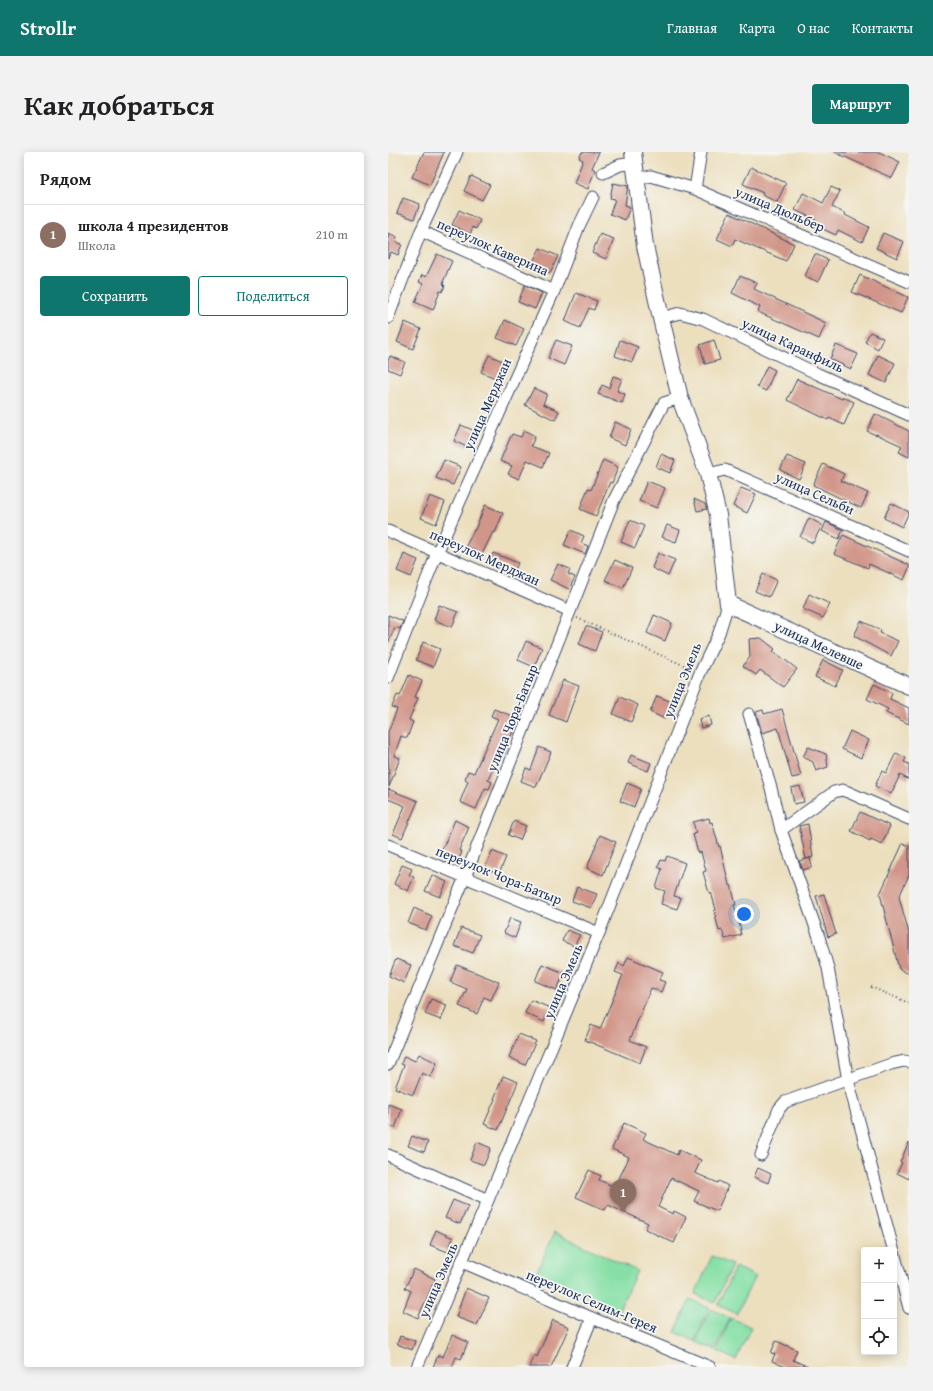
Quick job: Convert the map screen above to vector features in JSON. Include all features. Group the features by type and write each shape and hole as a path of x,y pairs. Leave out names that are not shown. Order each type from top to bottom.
{"street":[{"path":"388,318 421,231 457,152"},
{"path":"695,189 701,152"},
{"path":"604,173 634,158 645,246 680,398 708,474 718,514 728,604"},
{"name":"улица Дюльбер","path":"636,179 651,176 695,189 909,282"},
{"name":"улица Мерджан","path":"388,678 437,553 554,291 579,226 593,196"},
{"name":"переулок Каверина","path":"421,231 554,291"},
{"name":"улица Каранфиль","path":"662,318 680,313 703,319 818,374 909,415"},
{"name":"улица Чора-Батыр","path":"388,1064 465,877 614,500 664,403 680,398"},
{"name":"улица Сельби","path":"708,474 725,470 909,551"},
{"name":"переулок Мерджан","path":"388,531 569,613"},
{"name":"улица Эмель","path":"417,1367 599,933 700,673 719,633 728,604"},
{"name":"улица Мелевше","path":"728,604 909,686"},
{"path":"748,714 771,788 781,830 819,937 828,968 848,1080 909,1308"},
{"path":"781,830 834,792 842,790 909,819"},
{"name":"переулок Чора-Батыр","path":"388,845 599,933"},
{"path":"762,1155 779,1110 785,1102 891,1064 904,1061 909,1062"},
{"path":"388,1155 488,1200"},
{"name":"переулок Селим-Герея","path":"462,1262 710,1367"},
{"path":"572,1367 592,1318"}],"path":[{"path":"569,613 700,673"},
{"path":"871,987 909,1003"}],"green space":[{"path":"555,1232 637,1271 618,1311 536,1273"},
{"path":"712,1256 732,1265 715,1303 695,1294"},
{"path":"735,1267 755,1276 737,1314 718,1305"},
{"path":"690,1299 709,1308 695,1341 675,1332"},
{"path":"711,1309 730,1318 715,1350 696,1342"},
{"path":"731,1318 751,1327 736,1360 717,1351"}],"building":[{"path":"424,152 444,152 430,185 412,177"},
{"path":"582,152 599,152 592,168 595,170 588,189 574,183 583,160 579,158"},
{"path":"834,152 879,152 900,162 892,178"},
{"path":"751,167 786,183 777,202 762,195 763,193 743,184"},
{"path":"471,176 490,185 482,200 464,191"},
{"path":"613,183 628,186 625,205 630,207 625,220 610,214 615,199 610,198"},
{"path":"831,187 840,191 832,207 869,227 862,242 838,230 836,235 814,225 816,220 795,210 803,193 823,203"},
{"path":"403,198 420,204 414,219 397,213"},
{"path":"459,210 480,220 476,229 473,227 470,234 452,225"},
{"path":"729,213 794,244 786,261 735,239 732,246 717,239"},
{"path":"388,233 397,237 395,242 402,244 398,255 391,252 388,258"},
{"path":"883,233 904,242 897,258 876,248"},
{"path":"600,234 614,239 606,259 592,253"},
{"path":"540,248 558,256 550,273 532,264"},
{"path":"437,254 452,261 443,282 445,286 442,292 440,291 433,310 415,302 423,284 419,282 422,275 426,277"},
{"path":"815,254 828,260 818,282 805,276"},
{"path":"860,275 908,297 901,313 852,292"},
{"path":"740,276 757,283 754,289 826,323 819,339 758,312 760,307 732,293"},
{"path":"525,285 542,293 535,309 518,302"},
{"path":"576,293 597,301 594,310 589,308 580,328 565,321"},
{"path":"505,320 524,329 516,346 497,338"},
{"path":"405,322 421,329 413,349 397,342"},
{"path":"870,332 883,338 878,349 865,342"},
{"path":"556,340 572,346 564,365 548,358"},
{"path":"620,340 638,347 632,362 615,356"},
{"path":"714,340 720,360 705,364 700,345"},
{"path":"836,345 858,354 851,369 830,359"},
{"path":"489,355 507,363 500,380 481,372"},
{"path":"878,355 895,363 886,383 869,375"},
{"path":"390,356 405,362 400,374 388,369 388,361"},
{"path":"767,366 775,370 766,391 757,387"},
{"path":"613,376 622,379 617,391 625,394 622,403 598,394 602,385 609,388"},
{"path":"797,379 842,399 843,397 854,402 844,425 829,418 828,420 787,400"},
{"path":"534,388 547,394 543,404 559,411 555,420 525,405"},
{"path":"875,414 909,431 909,457 899,452 902,446 867,431"},
{"path":"615,422 631,429 625,445 609,438"},
{"path":"461,425 477,432 469,448 454,441"},
{"path":"524,430 535,436 531,446 549,453 543,467 527,460 519,479 508,474 512,466 500,461 512,434 521,437"},
{"path":"661,454 675,460 670,473 656,467"},
{"path":"787,456 806,464 799,479 780,470"},
{"path":"444,460 461,467 453,485 436,478"},
{"path":"603,460 618,467 596,516 580,509 588,488 591,490"},
{"path":"823,464 844,474 841,481 868,493 861,508 813,485"},
{"path":"647,481 665,488 657,508 639,501"},
{"path":"741,488 756,494 747,513 733,506"},
{"path":"430,496 445,502 436,524 421,518"},
{"path":"694,499 705,504 707,509 697,511"},
{"path":"891,503 909,512 902,527 884,518"},
{"path":"485,505 503,513 495,533 493,532 482,554 466,546 475,530"},
{"path":"809,518 822,525 813,543 800,537"},
{"path":"630,520 644,526 635,548 621,542"},
{"path":"826,522 843,530 839,539 822,531"},
{"path":"667,525 680,530 676,542 662,537"},
{"path":"571,530 584,536 581,543 588,546 585,554 564,545"},
{"path":"843,535 909,565 904,580 869,564 868,568 834,554"},
{"path":"493,553 518,563 515,570 490,560"},
{"path":"658,553 675,560 668,576 652,568"},
{"path":"404,554 418,560 411,577 397,571"},
{"path":"615,560 632,568 623,588 605,580"},
{"path":"558,564 570,569 568,574 575,577 569,589 550,580"},
{"path":"763,574 777,580 769,597 755,591"},
{"path":"809,594 830,604 823,618 803,609"},
{"path":"439,605 458,612 452,627 434,620"},
{"path":"388,615 403,621 400,629 395,627 388,643"},
{"path":"654,615 672,623 665,641 647,633"},
{"path":"861,621 881,630 880,633 898,641 891,656 854,636"},
{"path":"586,626 602,632 595,651 579,644"},
{"path":"761,638 775,649 773,651 797,669 783,687 760,670 756,675 743,666 750,657 749,639"},
{"path":"526,641 542,648 534,667 518,660"},
{"path":"423,642 440,649 433,667 416,660"},
{"path":"823,660 843,670 835,686 815,677"},
{"path":"409,675 422,681 415,697 418,698 409,720 413,722 407,738 401,736 394,756 400,758 389,787 388,732 397,709 392,707 397,695 400,696"},
{"path":"563,680 579,686 566,722 549,715"},
{"path":"874,684 892,693 890,699 909,708 909,724 886,713 888,709 867,699"},
{"path":"657,696 672,702 665,719 650,712"},
{"path":"620,697 638,705 631,722 613,714"},
{"path":"494,709 518,718 504,754 500,752 488,780 492,782 489,789 485,788 476,809 460,802 468,781 465,779 468,771 474,773 498,719 491,716"},
{"path":"782,709 801,776 792,778 778,728 762,733 756,712 763,710 764,714"},
{"path":"709,716 711,725 701,728 699,719"},
{"path":"850,731 869,740 861,758 842,749"},
{"path":"539,747 551,752 536,787 521,781 526,768 531,770"},
{"path":"808,747 826,754 828,767 816,771 813,762 803,757"},
{"path":"896,753 906,758 904,762 909,764 909,780 900,775 891,794 875,786 882,771 886,773"},
{"path":"631,755 651,763 648,771 628,763"},
{"path":"627,783 641,789 634,807 620,801"},
{"path":"800,786 804,802 794,804 791,788"},
{"path":"388,789 418,801 402,838 393,834 405,806 388,799"},
{"path":"860,812 890,826 882,844 871,839 870,841 851,831"},
{"path":"709,818 710,823 712,822 719,847 720,846 729,885 731,885 736,905 734,905 741,930 741,935 725,939 722,930 719,931 714,910 716,910 703,872 706,871 701,852 698,853 693,834 696,833 693,822"},
{"path":"455,820 469,827 459,850 462,852 459,859 441,852"},
{"path":"514,821 526,826 520,840 508,835"},
{"path":"808,824 813,857 806,859 799,826"},
{"path":"600,835 616,842 603,875 587,868"},
{"path":"903,843 909,846 909,875 899,897 909,933 909,974 899,969 880,894"},
{"path":"492,851 506,857 499,874 485,868"},
{"path":"667,856 685,863 674,896 681,898 677,909 661,904 665,891 656,888 662,869 658,867 661,860 665,861"},
{"path":"810,858 812,867 803,870 799,861"},
{"path":"402,865 412,869 409,875 414,877 408,891 394,884"},
{"path":"432,875 447,882 440,897 425,891"},
{"path":"577,887 597,894 591,908 572,901"},
{"path":"824,894 836,934 828,937 816,896"},
{"path":"414,908 432,916 426,930 408,923"},
{"path":"510,918 521,922 515,938 504,933"},
{"path":"461,928 480,935 473,953 454,946"},
{"path":"567,930 580,935 574,946 562,941"},
{"path":"628,957 663,972 659,980 665,982 661,992 651,988 630,1040 646,1047 640,1063 585,1040 591,1025 600,1029 623,975 615,972 619,963 624,966"},
{"path":"396,959 411,965 404,983 389,976"},
{"path":"542,964 564,973 557,990 535,981"},
{"path":"457,965 499,982 491,1000 484,997 477,1014 459,1006 467,989 450,982"},
{"path":"431,999 447,1005 441,1020 425,1014"},
{"path":"531,1000 550,1008 544,1022 525,1013"},
{"path":"519,1034 536,1041 525,1065 509,1057"},
{"path":"419,1054 437,1063 431,1077 422,1073 413,1095 395,1088 404,1065 401,1064 404,1056 415,1061"},
{"path":"503,1076 518,1082 498,1130 484,1124"},
{"path":"388,1104 402,1109 395,1128 388,1125"},
{"path":"624,1123 646,1133 643,1139 677,1155 679,1150 701,1160 695,1173 718,1183 719,1181 728,1186 717,1211 694,1201 699,1191 671,1178 658,1207 673,1214 674,1211 686,1217 674,1243 645,1229 648,1223 608,1205 605,1210 576,1197 589,1170 601,1176 599,1180 615,1187 629,1157 612,1149"},
{"path":"412,1136 428,1142 424,1152 408,1146"},
{"path":"477,1142 491,1148 484,1165 470,1160"},
{"path":"909,1142 909,1179 897,1173"},
{"path":"758,1168 771,1174 768,1183 754,1177"},
{"path":"453,1200 468,1206 460,1224 445,1218"},
{"path":"436,1230 453,1238 448,1252 430,1245"},
{"path":"414,1269 435,1279 418,1318 403,1311 411,1291 405,1288"},
{"path":"466,1288 489,1298 477,1325 456,1317"},
{"path":"553,1320 569,1327 551,1367 529,1367 534,1355 537,1357"},
{"path":"452,1335 468,1342 461,1359 456,1357 452,1367 433,1367 438,1355 443,1357"},
{"path":"400,1336 415,1341 412,1350 397,1344"},
{"path":"776,1341 797,1350 793,1360 809,1367 785,1367 772,1361 775,1354 771,1353"}],"place":[{"name":"школа 4 президентов","path":"623,1212"}]}
